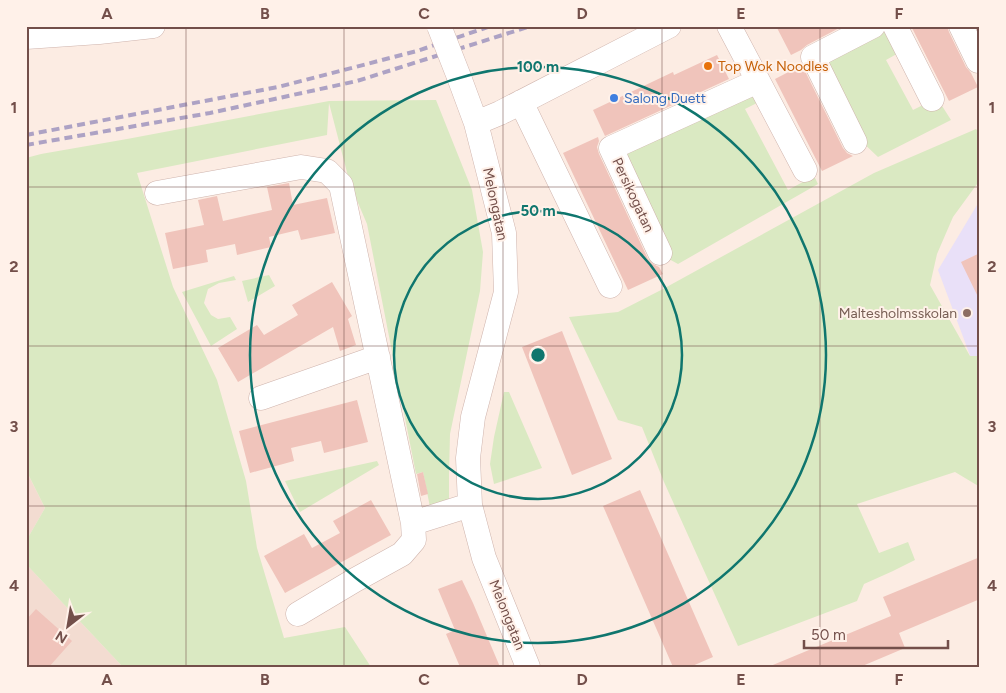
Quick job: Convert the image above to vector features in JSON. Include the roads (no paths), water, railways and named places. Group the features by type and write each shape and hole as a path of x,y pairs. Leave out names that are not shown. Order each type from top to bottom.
{"street":[{"path":"26,37 99,29 153,26"},
{"name":"Melongatan","path":"439,26 476,123 504,233 506,292 473,417 468,458 470,504 484,558 528,667"},
{"path":"476,123 500,113 669,26"},
{"path":"729,26 805,170"},
{"path":"855,142 813,57 873,26"},
{"path":"895,26 932,99"},
{"path":"961,26 978,60"},
{"name":"Persikogatan","path":"660,253 611,148 758,81"},
{"path":"521,102 610,286"},
{"path":"157,193 301,166 327,171 341,185 413,523 414,540 402,554 298,614"},
{"path":"261,398 378,357"},
{"path":"413,523 470,504"}],"railway":[{"path":"26,135 278,87 417,51 491,26"},
{"path":"26,145 210,113 357,81 531,26"}],"place":[{"name":"Top Wok Noodles","path":"708,66"},
{"name":"Salong Duett","path":"614,98"},
{"name":"Maltesholmsskolan","path":"967,313"}]}
